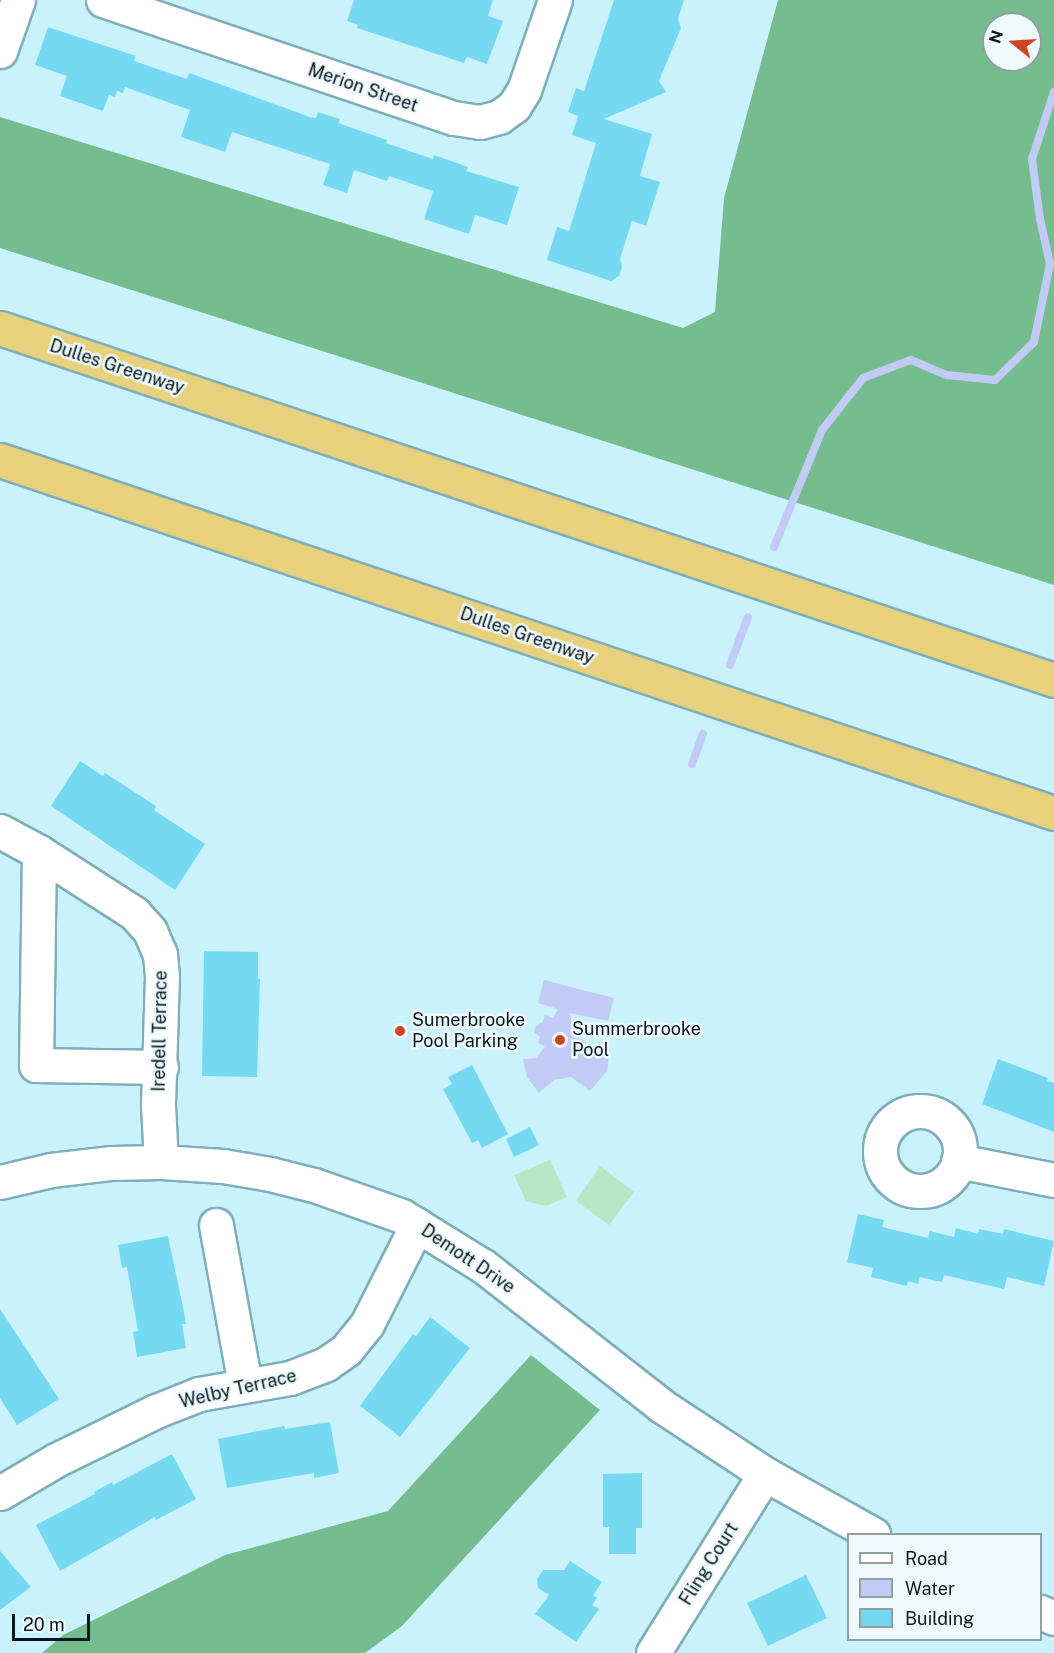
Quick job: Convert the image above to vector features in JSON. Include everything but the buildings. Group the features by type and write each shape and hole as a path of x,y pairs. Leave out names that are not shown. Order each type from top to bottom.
{"highway":[{"name":"Dulles Greenway","path":"0,328 1054,680"},
{"name":"Dulles Greenway","path":"0,460 1054,813"}],"street":[{"path":"0,51 18,0"},
{"name":"Merion Street","path":"103,0 454,118 480,122 499,117 514,106 524,90 555,0"},
{"name":"Iredell Terrace","path":"0,831 39,852 134,913 150,931 160,954 162,976 159,1104 161,1162"},
{"path":"39,852 36,1065 161,1067"},
{"path":"958,1161 1054,1180"},
{"name":"Demott Drive","path":"0,1182 51,1170 110,1163 161,1162 223,1166 270,1174 357,1199 417,1225 483,1266 662,1406 765,1474 871,1533"},
{"path":"216,1225 244,1384"},
{"name":"Welby Terrace","path":"1,1490 156,1410 199,1395 244,1384 306,1374 326,1364 345,1350 367,1324 417,1225"},
{"name":"Fling Court","path":"653,1653 765,1474"}],"green space":[{"path":"778,0 1054,0 1054,585 0,248 0,117 683,328 715,312 724,198"},
{"path":"550,1160 567,1197 546,1206 526,1201 514,1175"},
{"path":"600,1166 634,1192 609,1225 576,1201"},
{"path":"531,1355 600,1410 402,1626 365,1653 42,1653 63,1635 225,1555 388,1511"}],"water":[{"name":"Summerbrooke Pool","path":"544,980 614,998 608,1021 570,1013 574,1033 591,1047 610,1049 607,1071 590,1091 571,1077 554,1080 539,1093 527,1077 523,1059 536,1058 545,1046 538,1043 540,1037 534,1032 536,1025 543,1022 545,1015 553,1018 558,1009 538,1003"}],"waterway":[{"path":"774,547 822,430 863,378 911,360 947,375 995,380 1034,342 1050,264 1040,219 1032,159 1054,92"},
{"path":"730,665 748,617"},
{"path":"692,764 703,734"}],"place":[{"name":"Sumerbrooke Pool Parking","path":"400,1031"},
{"name":"Summerbrooke Pool","path":"560,1040"}]}
